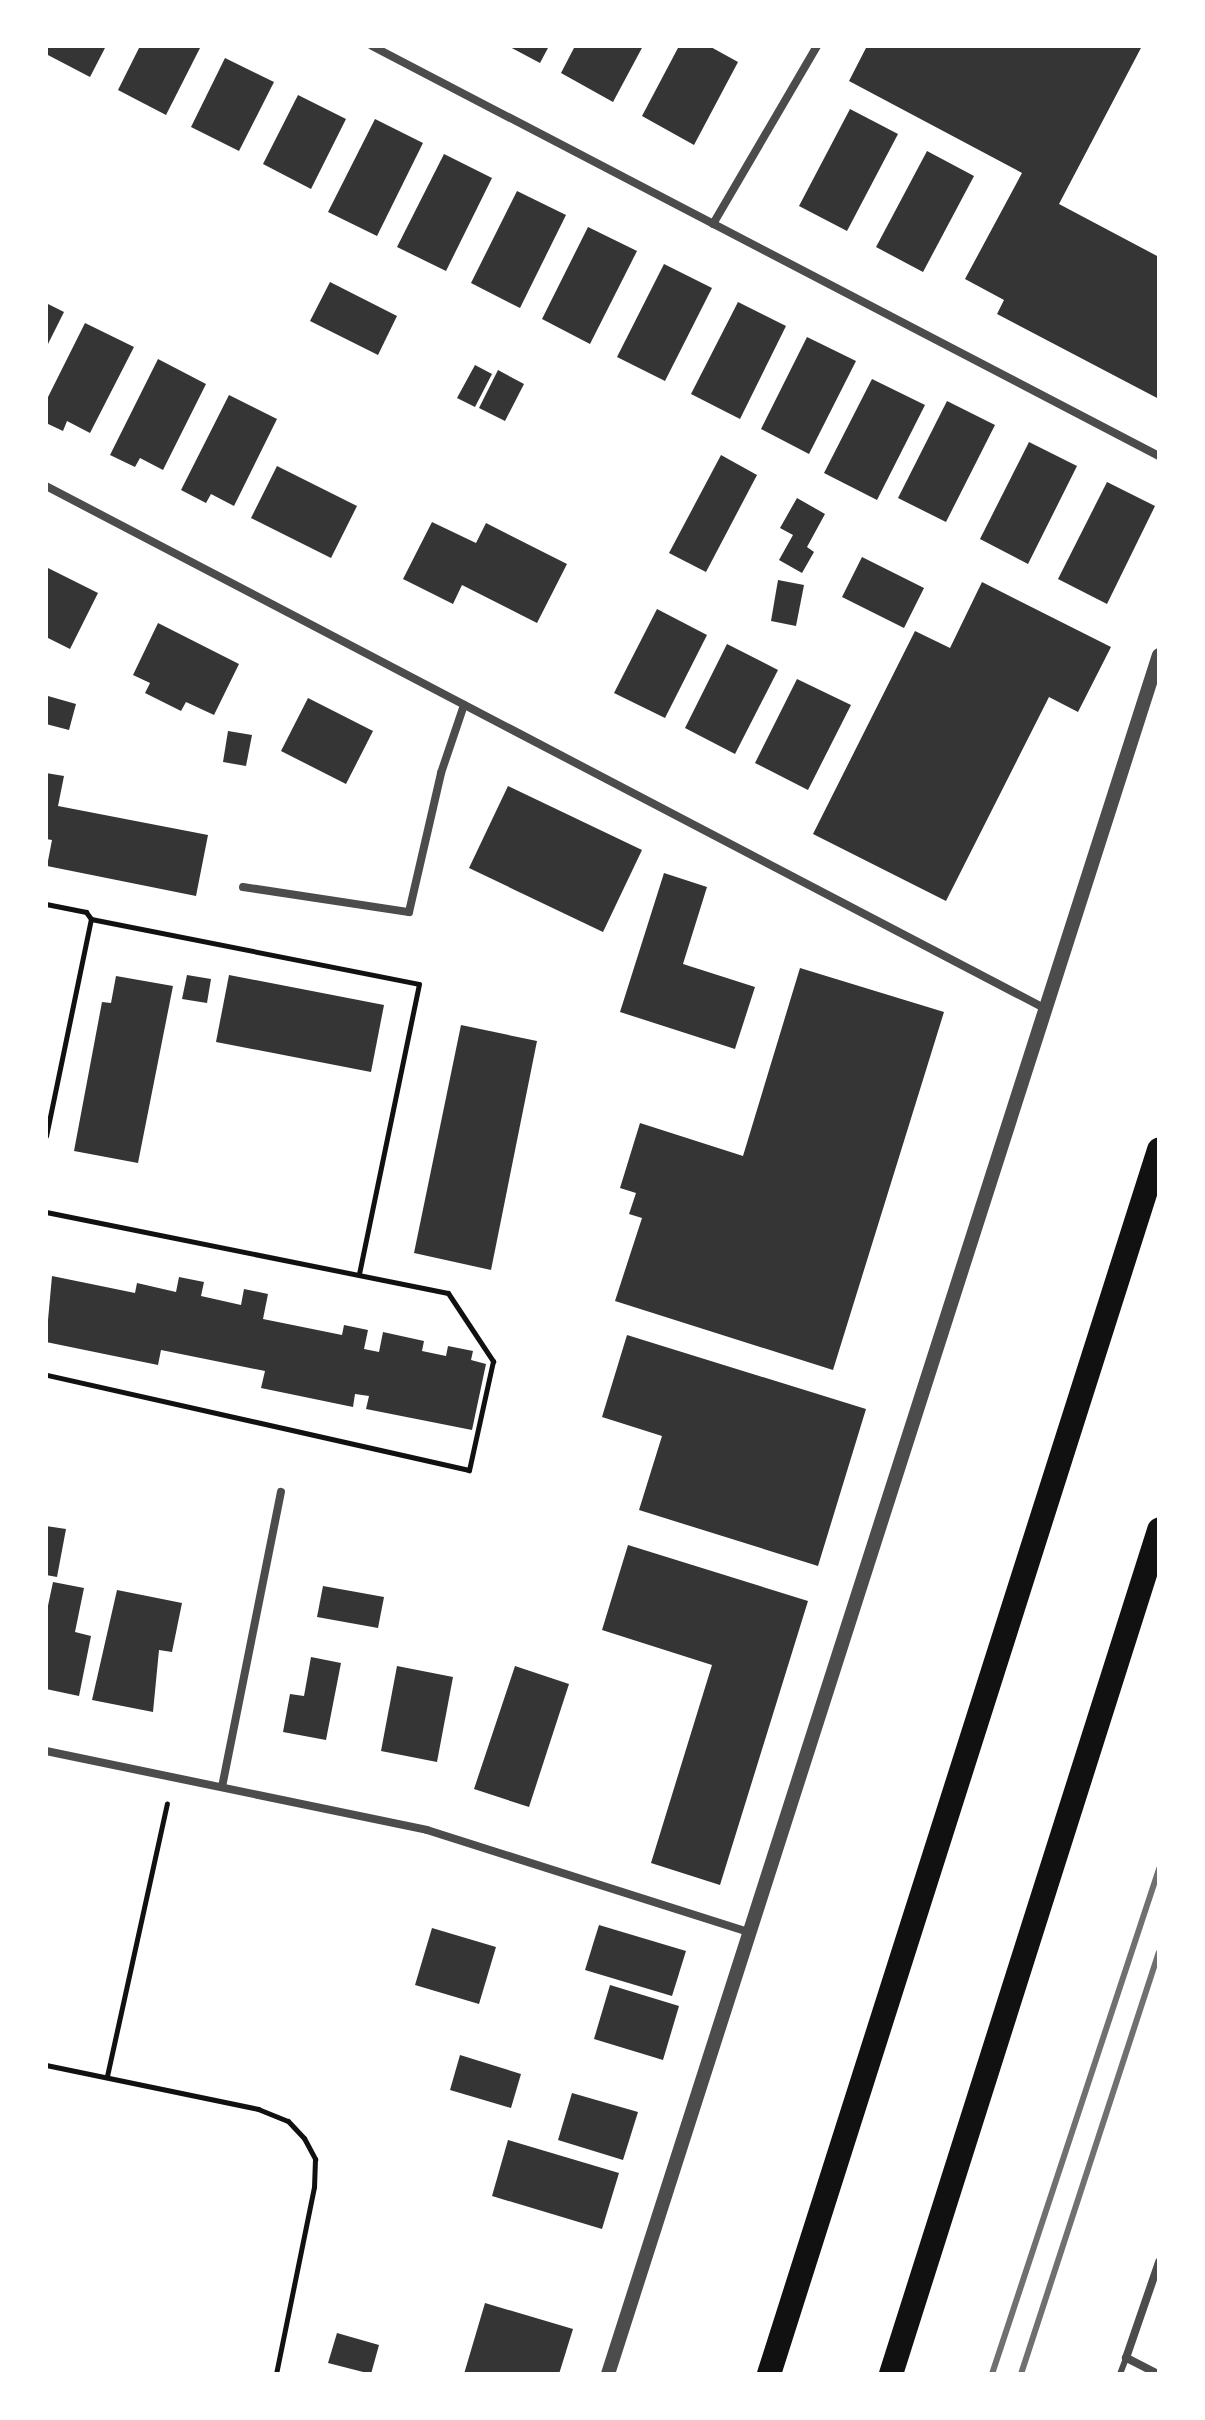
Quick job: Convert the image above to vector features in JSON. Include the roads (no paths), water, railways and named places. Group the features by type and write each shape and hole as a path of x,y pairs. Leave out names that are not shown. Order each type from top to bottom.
{"highway":[{"path":"769,2374 1159,1150"},
{"path":"891,2374 1159,1530"}],"street":[{"path":"372,46 1159,456"},
{"path":"713,224 817,46"},
{"path":"46,486 1046,1009"},
{"path":"608,2374 1159,655"},
{"path":"243,887 409,912 441,773 464,705"},
{"path":"222,1787 281,1492"},
{"path":"46,1751 427,1830 749,1932"},
{"path":"1158,2374 1126,2358 1159,2262"}],"lane":[{"path":"1120,2374 1126,2358"}],"railway":[{"path":"992,2374 1159,1869"},
{"path":"1021,2374 1159,1953"}]}
